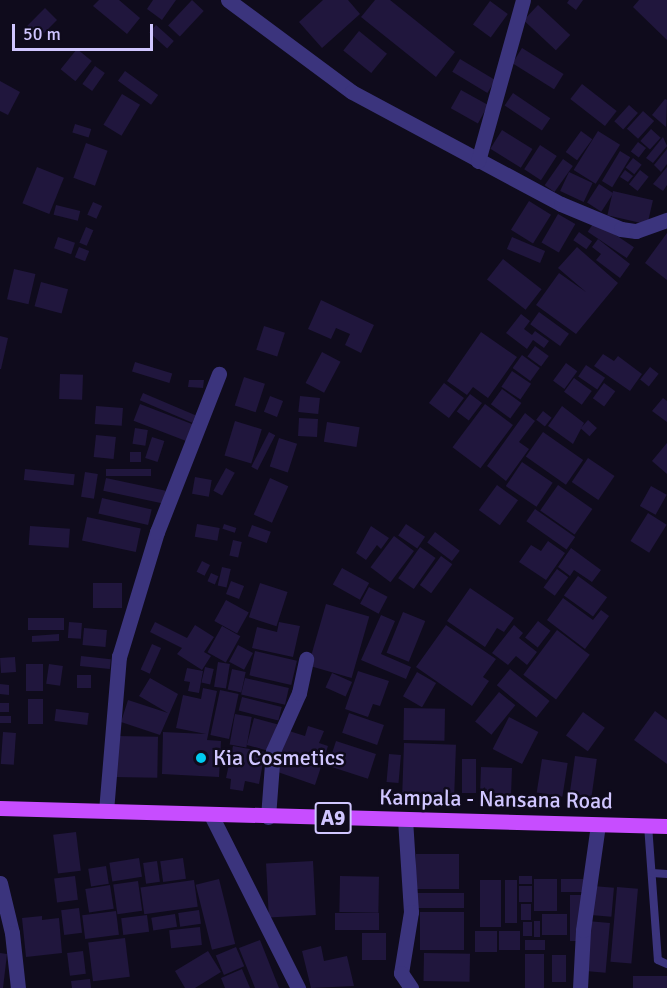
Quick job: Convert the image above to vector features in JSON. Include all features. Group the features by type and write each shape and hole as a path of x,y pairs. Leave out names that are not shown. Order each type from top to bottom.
{"main road":[{"name":"Kampala - Nansana Road","path":"0,808 667,826"}],"street":[{"path":"228,0 352,92 568,208 621,229 636,231 667,220"},
{"path":"478,161 523,0"},
{"path":"106,811 119,657 157,532 219,375"},
{"path":"268,817 273,751 299,693 306,659"},
{"path":"211,815 298,988"},
{"path":"405,819 411,912 401,973 411,988"},
{"path":"580,988 583,930 598,825"},
{"path":"0,883 12,933 18,988"}],"lane":[{"path":"648,825 658,960 667,964"},
{"path":"652,873 667,874"}],"building":[{"path":"99,0 119,0 140,18 127,34 93,6"},
{"path":"153,0 176,0 162,20 147,9"},
{"path":"192,0 204,11 180,37 168,26"},
{"path":"323,0 348,0 360,14 322,48 299,22"},
{"path":"375,0 390,0 455,52 436,77 361,17"},
{"path":"569,0 583,0 576,10 567,3"},
{"path":"639,0 667,0 667,40 633,7"},
{"path":"490,1 508,14 491,37 473,24"},
{"path":"538,5 570,35 556,50 524,20"},
{"path":"45,8 57,20 39,38 27,26"},
{"path":"156,25 174,41 167,48 149,32"},
{"path":"359,31 387,54 371,73 343,50"},
{"path":"522,48 564,74 554,89 512,63"},
{"path":"77,49 92,61 75,81 61,69"},
{"path":"460,59 495,80 487,93 452,72"},
{"path":"95,66 105,73 92,91 82,84"},
{"path":"125,71 158,95 151,105 118,81"},
{"path":"0,81 20,92 8,115 0,111"},
{"path":"582,84 617,111 605,126 570,99"},
{"path":"461,90 488,105 478,123 451,108"},
{"path":"513,93 550,118 542,131 505,105"},
{"path":"122,94 140,105 121,136 103,125"},
{"path":"665,99 667,100 666,127 652,115"},
{"path":"629,105 638,113 623,129 614,121"},
{"path":"643,111 654,121 638,139 627,129"},
{"path":"75,124 91,129 89,138 72,133"},
{"path":"651,129 661,138 650,150 640,141"},
{"path":"502,130 533,149 521,168 490,149"},
{"path":"581,131 592,139 577,160 566,152"},
{"path":"598,131 620,145 596,184 574,170"},
{"path":"663,137 667,146 653,163 646,158"},
{"path":"638,142 646,148 639,158 631,152"},
{"path":"86,143 108,151 95,186 73,178"},
{"path":"540,145 557,156 541,180 524,169"},
{"path":"667,149 667,164 661,172 654,165"},
{"path":"620,151 630,157 612,187 602,181"},
{"path":"633,158 642,165 634,174 626,167"},
{"path":"563,159 573,166 554,192 545,185"},
{"path":"37,167 64,178 49,214 22,203"},
{"path":"667,167 667,185 663,191 653,184"},
{"path":"625,170 633,176 628,182 620,177"},
{"path":"640,170 649,177 638,191 629,184"},
{"path":"569,172 593,183 584,202 560,191"},
{"path":"599,184 613,193 601,212 587,202"},
{"path":"613,191 653,200 647,225 607,215"},
{"path":"529,201 551,215 533,244 511,230"},
{"path":"93,202 102,206 96,219 87,215"},
{"path":"56,205 80,211 78,221 54,215"},
{"path":"558,214 575,224 559,253 542,243"},
{"path":"595,221 634,247 627,258 588,232"},
{"path":"86,227 93,230 87,246 79,243"},
{"path":"579,232 592,241 586,249 573,240"},
{"path":"667,233 667,280 645,263"},
{"path":"58,237 75,243 71,254 54,248"},
{"path":"512,237 545,251 540,263 507,249"},
{"path":"598,239 630,264 620,278 596,260 601,254 592,247"},
{"path":"79,247 89,251 85,261 75,257"},
{"path":"577,247 618,283 576,334 536,305 559,273 586,292 558,268"},
{"path":"503,259 542,289 526,310 487,279"},
{"path":"14,269 35,274 28,304 7,299"},
{"path":"41,282 68,289 62,313 35,306"},
{"path":"321,300 374,325 361,353 345,345 350,334 336,328 331,339 308,329"},
{"path":"539,312 569,334 560,346 530,324"},
{"path":"521,314 530,321 524,329 532,335 535,331 549,341 544,348 533,340 527,349 506,333"},
{"path":"264,326 285,333 277,357 256,350"},
{"path":"481,332 517,357 488,398 473,387 467,395 447,381"},
{"path":"0,336 8,338 1,369 0,369"},
{"path":"535,346 549,356 541,367 527,357"},
{"path":"322,352 341,362 324,393 306,383"},
{"path":"603,354 614,361 618,356 642,374 630,391 594,366"},
{"path":"522,355 540,368 530,381 513,368"},
{"path":"135,362 172,373 169,383 132,372"},
{"path":"566,363 577,371 564,389 553,381"},
{"path":"586,365 605,378 597,389 578,377"},
{"path":"650,367 659,374 649,386 640,380"},
{"path":"512,371 531,384 520,400 501,387"},
{"path":"60,374 83,375 82,400 59,399"},
{"path":"244,377 265,384 256,412 235,406"},
{"path":"574,378 592,391 582,405 564,392"},
{"path":"189,380 204,380 203,388 188,387"},
{"path":"444,383 464,398 449,418 429,403"},
{"path":"604,383 615,391 604,407 593,398"},
{"path":"502,389 521,403 510,418 491,404"},
{"path":"143,393 195,415 192,423 140,400"},
{"path":"470,394 482,403 469,421 457,412"},
{"path":"270,396 283,401 277,417 264,412"},
{"path":"300,396 320,398 318,414 298,412"},
{"path":"663,398 667,401 667,422 652,411"},
{"path":"140,404 193,424 187,441 134,421"},
{"path":"485,404 513,425 480,468 453,447"},
{"path":"96,406 123,408 122,426 95,424"},
{"path":"562,406 584,423 573,444 548,426"},
{"path":"543,411 552,418 545,426 536,420"},
{"path":"525,413 535,421 519,442 529,449 506,481 487,466"},
{"path":"299,418 318,419 317,437 298,436"},
{"path":"588,420 597,428 590,436 581,428"},
{"path":"235,421 262,429 251,464 224,455"},
{"path":"327,422 360,427 356,447 324,442"},
{"path":"135,428 148,430 145,446 132,444"},
{"path":"269,432 275,435 258,470 251,467"},
{"path":"543,432 583,460 566,485 526,457"},
{"path":"96,435 116,437 114,459 94,457"},
{"path":"152,437 164,441 158,462 145,458"},
{"path":"279,438 297,444 288,472 270,467"},
{"path":"667,443 667,474 652,461"},
{"path":"130,452 141,452 141,462 130,462"},
{"path":"588,458 615,476 598,500 572,482"},
{"path":"522,462 553,483 536,507 506,486"},
{"path":"226,468 235,473 222,496 213,491"},
{"path":"25,469 75,474 74,485 24,480"},
{"path":"106,469 151,469 151,476 106,476"},
{"path":"85,472 98,474 94,499 81,497"},
{"path":"195,477 212,480 209,497 192,494"},
{"path":"106,478 166,491 163,503 103,491"},
{"path":"270,478 288,486 272,523 254,515"},
{"path":"497,485 518,500 500,525 479,510"},
{"path":"558,485 592,509 575,534 540,510"},
{"path":"651,486 667,495 656,515 640,506"},
{"path":"102,498 152,509 148,525 98,514"},
{"path":"535,509 575,537 567,549 526,521"},
{"path":"648,513 667,525 649,553 631,541"},
{"path":"87,517 141,528 136,552 82,540"},
{"path":"197,524 220,528 217,541 195,537"},
{"path":"224,524 236,528 235,533 222,529"},
{"path":"406,524 425,537 417,548 398,536"},
{"path":"252,525 271,532 267,543 248,536"},
{"path":"30,526 70,529 69,548 29,545"},
{"path":"371,526 389,538 381,549 377,545 366,560 356,553"},
{"path":"435,532 460,551 452,561 427,542"},
{"path":"394,536 414,551 390,582 371,567"},
{"path":"233,540 242,542 238,558 229,556"},
{"path":"548,541 565,553 546,580 519,562 531,545 541,551"},
{"path":"420,547 436,558 414,589 398,578"},
{"path":"571,548 601,570 592,582 574,570 570,576 558,567"},
{"path":"441,556 452,564 431,593 420,585"},
{"path":"202,561 210,565 205,576 197,572"},
{"path":"222,567 231,569 226,588 218,586"},
{"path":"342,568 369,583 360,600 333,585"},
{"path":"557,569 568,577 555,596 543,588"},
{"path":"211,573 218,576 215,584 207,581"},
{"path":"578,576 607,597 593,617 564,595"},
{"path":"231,581 244,586 239,599 226,594"},
{"path":"93,583 122,583 122,608 93,608"},
{"path":"260,583 288,592 276,626 249,617"},
{"path":"369,587 388,597 379,614 360,604"},
{"path":"470,588 514,618 504,632 497,628 485,647 447,621"},
{"path":"563,598 593,620 601,610 609,616 585,649 547,620"},
{"path":"226,600 249,613 237,634 214,621"},
{"path":"326,604 369,616 352,678 308,666"},
{"path":"403,612 425,621 409,662 387,653"},
{"path":"381,615 395,621 381,654 411,667 406,679 361,660"},
{"path":"28,618 64,618 64,630 28,630"},
{"path":"538,621 551,631 538,647 525,638"},
{"path":"69,622 82,623 81,639 68,638"},
{"path":"155,622 187,638 195,625 214,637 204,652 211,656 202,670 177,654 182,648 150,632"},
{"path":"279,622 300,626 293,657 252,648 257,627 277,632"},
{"path":"446,625 496,659 483,677 489,681 472,706 416,667"},
{"path":"514,625 523,633 519,638 537,652 527,665 516,656 508,665 492,653"},
{"path":"222,626 240,636 226,662 207,652"},
{"path":"84,628 107,630 105,647 83,645"},
{"path":"557,630 590,655 556,699 523,675"},
{"path":"59,634 59,641 32,642 32,636"},
{"path":"152,644 161,648 150,674 141,670"},
{"path":"238,645 253,653 244,670 229,662"},
{"path":"255,651 297,661 291,685 249,675"},
{"path":"81,656 111,659 110,669 80,666"},
{"path":"15,657 16,672 1,673 0,658"},
{"path":"218,662 230,664 226,689 214,687"},
{"path":"26,664 43,664 43,691 26,691"},
{"path":"49,664 63,666 60,686 46,684"},
{"path":"205,667 214,669 210,685 201,683"},
{"path":"187,668 203,671 199,693 188,691 190,682 184,681"},
{"path":"232,669 246,672 241,692 228,690"},
{"path":"510,669 550,701 536,717 497,685"},
{"path":"358,671 389,681 380,706 373,704 368,717 345,709"},
{"path":"417,672 436,683 422,707 403,696"},
{"path":"332,673 352,682 346,697 325,688"},
{"path":"77,675 91,675 91,688 77,688"},
{"path":"150,678 178,694 160,735 121,722 128,700 168,713 139,696"},
{"path":"245,678 289,688 285,705 241,695"},
{"path":"0,684 9,685 9,695 0,694"},
{"path":"203,688 217,691 207,740 221,741 219,777 162,774 163,732 206,734 176,728 183,695 201,699"},
{"path":"220,690 239,694 229,739 210,735"},
{"path":"499,692 515,705 491,735 475,722"},
{"path":"242,697 282,707 278,721 239,711"},
{"path":"28,699 43,699 43,724 28,724"},
{"path":"0,703 9,703 9,712 0,712"},
{"path":"404,708 445,709 444,741 403,740"},
{"path":"56,709 89,713 87,725 55,721"},
{"path":"655,711 667,720 667,764 634,740"},
{"path":"583,712 605,728 588,751 566,735"},
{"path":"349,713 384,725 377,745 342,733"},
{"path":"235,714 252,717 246,747 230,745"},
{"path":"0,716 11,716 11,723 0,723"},
{"path":"509,717 538,732 522,764 493,749"},
{"path":"254,718 277,724 270,751 247,745"},
{"path":"308,726 324,731 319,743 328,746 315,785 272,770 286,730 305,736"},
{"path":"3,732 16,733 14,765 1,764"},
{"path":"115,736 158,737 157,778 114,777"},
{"path":"336,741 376,754 368,779 328,766"},
{"path":"404,743 456,745 454,795 402,793"},
{"path":"233,746 265,752 259,784 245,781 243,791 230,789 231,779 226,778"},
{"path":"389,754 401,755 399,783 387,782"},
{"path":"575,756 597,759 591,797 570,794"},
{"path":"462,759 476,759 476,793 462,793"},
{"path":"542,759 568,763 562,797 537,793"},
{"path":"481,767 512,768 511,794 480,793"},
{"path":"76,832 81,871 58,874 53,835"},
{"path":"416,854 459,854 459,889 416,889"},
{"path":"139,858 142,877 112,881 109,863"},
{"path":"183,858 186,879 163,882 160,861"},
{"path":"157,861 160,882 146,884 143,863"},
{"path":"313,861 316,915 269,917 266,863"},
{"path":"106,866 109,884 91,887 88,869"},
{"path":"75,876 78,900 57,902 54,879"},
{"path":"340,876 379,877 378,913 339,912"},
{"path":"519,876 532,876 532,884 519,884"},
{"path":"219,879 235,944 212,950 196,885"},
{"path":"534,879 557,879 557,911 534,911"},
{"path":"561,879 583,879 583,892 561,892"},
{"path":"194,880 198,907 144,914 141,888"},
{"path":"480,880 501,880 501,927 480,927"},
{"path":"505,880 517,880 517,923 505,923"},
{"path":"138,881 142,911 117,914 113,884"},
{"path":"110,885 114,909 89,913 85,889"},
{"path":"519,886 532,886 532,902 519,902"},
{"path":"593,886 614,888 611,917 590,915"},
{"path":"617,887 638,889 631,964 610,962"},
{"path":"416,893 464,893 464,908 416,908"},
{"path":"570,895 582,895 582,941 570,941"},
{"path":"521,904 531,904 531,920 521,920"},
{"path":"79,908 82,933 64,935 61,910"},
{"path":"199,910 201,924 180,927 178,913"},
{"path":"116,911 119,935 85,939 82,915"},
{"path":"420,912 464,912 464,950 420,950"},
{"path":"335,913 379,913 379,930 335,930"},
{"path":"175,914 177,927 153,931 151,918"},
{"path":"542,914 567,914 567,935 542,935"},
{"path":"147,915 149,932 123,935 121,918"},
{"path":"42,916 42,920 59,918 62,953 26,957 22,918"},
{"path":"534,921 540,921 540,937 534,937"},
{"path":"587,921 610,923 606,973 583,971"},
{"path":"523,922 532,922 532,936 523,936"},
{"path":"200,927 202,945 171,948 169,930"},
{"path":"475,931 497,931 497,952 475,952"},
{"path":"499,931 520,931 520,950 499,950"},
{"path":"362,933 386,933 386,960 362,960"},
{"path":"125,938 130,977 93,981 88,943"},
{"path":"260,940 279,988 255,988 239,948"},
{"path":"525,940 545,940 545,950 525,950"},
{"path":"321,946 324,961 347,956 354,986 311,988 302,951"},
{"path":"236,947 244,966 224,975 216,956"},
{"path":"83,951 86,974 70,976 67,953"},
{"path":"208,951 221,972 195,988 185,988 175,971"},
{"path":"0,953 7,954 3,988 0,988"},
{"path":"424,953 470,954 470,982 424,981"},
{"path":"525,954 544,954 544,988 525,988"},
{"path":"552,955 566,955 566,982 552,982"},
{"path":"242,969 250,988 225,988 221,978"},
{"path":"633,976 667,976 667,988 633,988"},
{"path":"90,979 91,988 72,988 71,981"}],"place":[{"name":"Kia Cosmetics","path":"201,758"}]}
